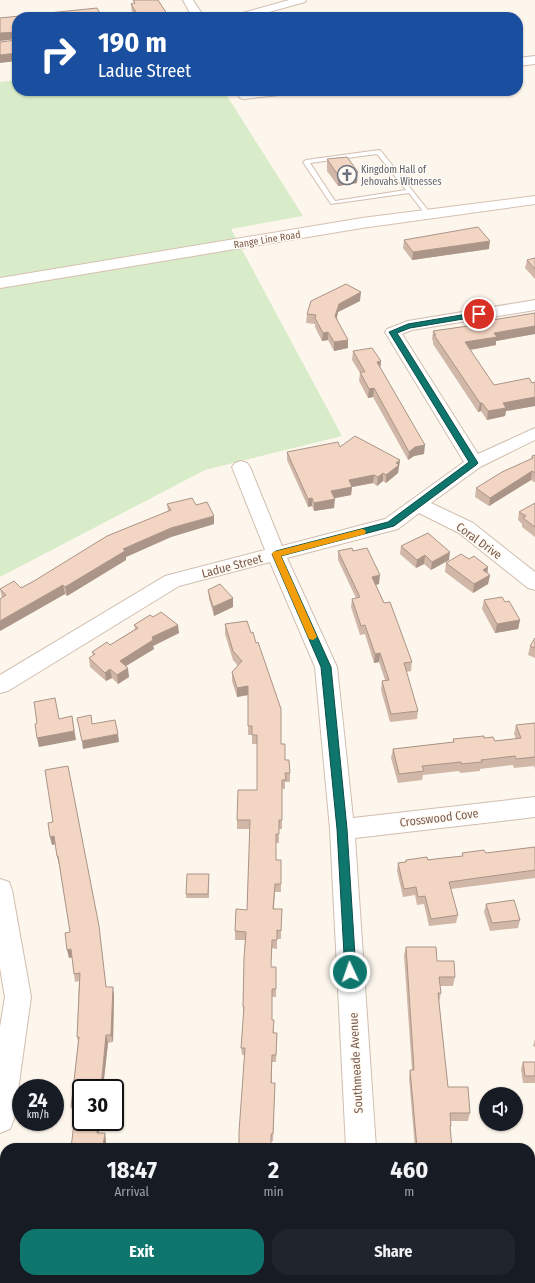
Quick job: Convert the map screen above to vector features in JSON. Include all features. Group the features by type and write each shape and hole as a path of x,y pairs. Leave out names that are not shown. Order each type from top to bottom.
{"main road":[{"name":"Range Line Road","path":"0,283 362,223 535,200"}],"street":[{"path":"188,0 195,12"},
{"path":"257,12 301,0"},
{"path":"523,61 535,60"},
{"path":"474,463 393,332 408,326 535,305"},
{"name":"Ladue Street","path":"0,685 172,581 391,524 419,505 474,463 535,433"},
{"name":"Southmeade Avenue","path":"241,467 276,554 326,667 342,829 360,1143"},
{"name":"Coral Drive","path":"419,505 466,528 535,583"},
{"name":"Crosswood Cove","path":"342,829 535,807"},
{"path":"0,890 9,999 0,1119"}],"lane":[{"path":"411,191 333,203 306,162 379,152 411,191 428,214"}],"green space":[{"path":"12,81 12,96 227,96 303,216 231,229 342,436 205,470 0,577 0,82"}],"building":[{"path":"133,0 158,0 166,12 136,12 131,4 135,3"},
{"path":"97,8 99,12 58,12"},
{"path":"12,17 12,32 0,33 0,18"},
{"path":"12,41 12,54 0,55 0,42"},
{"path":"347,157 358,172 338,175 327,159"},
{"path":"478,227 490,241 413,252 404,240"},
{"path":"535,258 535,269 527,260"},
{"path":"346,284 361,292 339,304 335,316 348,340 334,342 328,332 323,333 315,318 316,315 307,314 311,301"},
{"path":"535,313 535,326 494,333 497,337 465,342 494,385 529,378 532,383 535,382 535,397 503,403 506,408 488,411 482,403 480,403 434,335 436,335 433,331 475,325 474,323"},
{"path":"372,348 381,361 377,362 425,445 415,447 409,452 374,388 369,389 360,372 365,372 353,351"},
{"path":"355,436 400,460 396,463 399,465 386,475 383,473 378,477 374,475 349,480 352,487 331,491 335,499 314,503 312,498 308,499 287,452 338,442 340,447"},
{"path":"535,455 535,473 532,471 490,498 476,488 502,472 533,458 532,456"},
{"path":"192,498 196,505 207,502 214,516 171,528 123,549 125,551 65,587 63,585 0,621 0,599 6,595 0,589 14,581 21,588 107,536 171,510 167,504"},
{"path":"535,503 535,527 523,518 526,516 519,512"},
{"path":"428,533 450,552 432,562 425,555 417,560 401,546"},
{"path":"352,548 353,551 367,548 380,575 372,577 384,603 390,602 412,662 404,663 418,711 391,714 382,681 389,680 380,653 375,654 365,625 361,626 352,599 360,597 338,551"},
{"path":"461,554 469,559 474,556 488,567 483,570 490,575 474,584 446,563"},
{"path":"220,584 233,598 213,607 208,590"},
{"path":"502,597 505,602 509,601 520,620 497,624 484,600"},
{"path":"161,612 178,625 152,637 153,640 120,661 128,668 117,675 110,669 105,673 89,658 95,654 92,652 107,642 110,645 138,628 134,625 150,615 153,617"},
{"path":"247,621 251,633 253,632 256,643 258,642 281,709 281,744 285,744 285,760 289,760 290,773 285,773 286,780 282,780 282,820 279,820 279,834 276,834 276,860 281,860 281,884 275,884 273,909 282,909 281,931 277,930 277,940 272,940 271,967 276,967 276,989 272,989 272,1020 274,1020 273,1033 277,1033 276,1055 272,1055 271,1083 275,1083 273,1134 271,1134 271,1143 239,1143 245,1048 241,1048 244,1007 244,958 246,932 235,931 236,909 247,910 250,820 237,820 238,790 257,790 257,735 252,735 252,726 248,726 248,686 237,688 232,672 242,661 233,651 225,624"},
{"path":"535,638 535,648 530,646"},
{"path":"55,698 59,719 72,716 74,731 37,738 35,724 37,723 34,702"},
{"path":"91,715 92,724 115,720 118,734 82,741 77,718"},
{"path":"535,723 535,757 516,759 515,756 481,760 482,762 461,764 461,762 422,766 424,771 399,774 393,749 454,742 453,739 484,736 484,738 493,737 495,741 521,738 516,725"},
{"path":"68,766 99,926 106,987 113,987 111,1035 106,1035 102,1079 74,1079 79,1037 77,1037 80,973 74,974 71,949 67,950 65,933 70,932 54,836 50,837 48,823 53,822 45,770"},
{"path":"535,847 535,870 449,882 458,915 431,919 425,896 418,897 416,887 404,889 398,863 406,862 406,860 427,857 428,860 463,856 462,853 484,850 486,853"},
{"path":"187,874 209,874 208,894 186,894"},
{"path":"514,900 520,920 492,923 486,904"},
{"path":"406,947 436,947 437,961 454,961 455,977 439,977 441,993 438,993 448,1087 468,1087 470,1113 450,1113 452,1143 417,1143 410,1070 414,1070"},
{"path":"523,1062 535,1062 535,1076 525,1076"},
{"path":"73,1131 97,1131 97,1133 105,1133 103,1143 72,1143"}],"slow traffic":[{"path":"313,637 276,554 362,532"}],"place":[{"name":"Kingdom Hall of Jehovahs Witnesses","path":"347,175"}],"route":[{"path":"350,972 342,829 326,667 276,554 391,524 419,505 474,463 393,332 408,326 479,314"}]}
